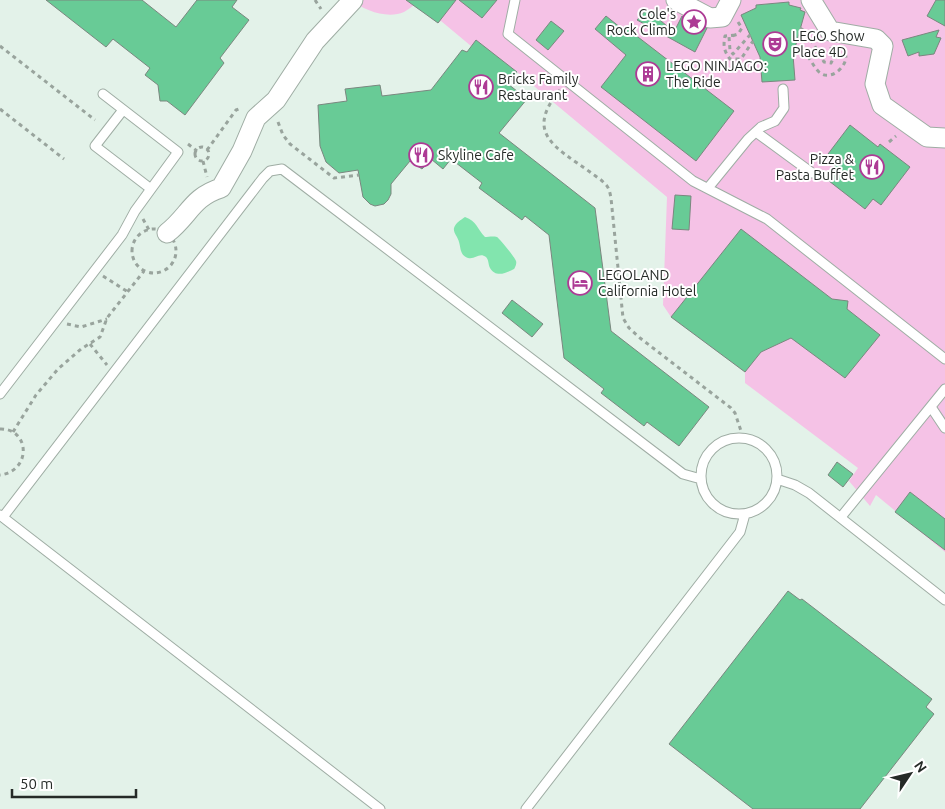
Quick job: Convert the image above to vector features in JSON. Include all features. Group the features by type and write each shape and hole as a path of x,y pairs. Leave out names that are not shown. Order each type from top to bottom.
{"street":[{"path":"158,232 179,224 195,202 208,192 221,188 242,151 256,118 276,100 315,41 353,0"},
{"path":"676,0 710,18 722,17 731,1"},
{"path":"811,0 830,31 876,39 883,46 875,84 882,105 927,137 945,138"}],"lane":[{"path":"516,0 508,34 693,181 767,219 945,359"},
{"path":"708,188 748,139 761,127 775,121 784,108 783,89"},
{"path":"0,394 122,235 135,211 178,152 102,94"},
{"path":"123,110 95,146 151,189"},
{"path":"756,132 812,173"},
{"path":"380,809 1,516 270,171 282,169 683,474 701,479"},
{"path":"840,517 945,390"},
{"path":"931,407 945,428"},
{"path":"743,437 754,440 765,447 777,467 774,492 767,502 757,510 745,514 732,513 721,509 711,501 704,491 701,479 704,462 712,448 732,438 743,437"},
{"path":"777,479 796,485 808,493 945,600"},
{"path":"526,809 740,532 745,514"}],"path":[{"path":"731,1 738,7 737,20 742,28 736,35 729,38 730,50 733,54 750,35"},
{"path":"796,46 804,49 820,72 825,75 831,75 841,69 846,58 840,33"},
{"path":"736,35 725,36 724,51 730,59 741,59 753,41"},
{"path":"0,46 95,120"},
{"path":"568,81 551,101 543,122 547,138 562,152 607,185 611,198 623,318 629,328 640,338 731,408 743,437"},
{"path":"276,100 278,121 283,135 290,144 334,178 359,175"},
{"path":"0,110 64,159"},
{"path":"200,148 208,152 208,158 205,160 200,161 196,157 196,151 200,148"},
{"path":"141,216 158,232"},
{"path":"158,232 171,236 176,246 177,254 174,262 164,272 151,274 136,264 133,257 133,244 142,233 158,232"},
{"path":"13,432 28,406 45,384 68,360 100,337 107,318 144,271"},
{"path":"100,274 128,292"},
{"path":"55,322 81,327 107,318"},
{"path":"90,344 105,363 115,371"},
{"path":"0,429 13,432 23,444 24,455 22,462 16,469 9,474 0,475"}],"shaded area":[{"path":"352,0 945,0 945,552 876,495 870,506 849,481 858,468 745,383 745,372 671,317 663,305 667,197 517,72 476,41 471,46 441,21 438,23 414,5 405,11 391,15 376,13 363,8"},
{"path":"465,217 474,223 485,237 498,238 515,259 514,269 498,274 492,271 486,257 481,255 468,258 461,252 454,228"}],"building":[{"path":"46,0 142,0 176,27 197,0 237,0 232,7 249,20 220,58 224,63 185,115 167,101 160,101 158,85 145,75 150,68 113,39 106,47"},
{"path":"406,0 456,0 438,23"},
{"path":"459,0 497,0 482,18"},
{"path":"936,0 945,0 945,26 927,16"},
{"name":"LEGO Show Place 4D","path":"789,2 789,5 801,8 800,10 805,12 793,55 795,80 762,82 760,57 741,15 756,8 756,5"},
{"path":"647,9 674,32 682,16 707,28 695,52 637,20"},
{"name":"LEGO NINJAGO: The Ride","path":"606,16 621,28 625,27 734,111 696,161 601,87 626,55 595,29"},
{"path":"551,21 564,31 548,50 536,40"},
{"path":"939,30 936,37 941,38 934,54 919,56 919,52 908,56 902,40"},
{"name":"LEGOLAND California Hotel","path":"476,40 517,72 508,84 527,99 499,133 595,208 611,331 709,407 679,446 647,422 644,426 601,393 604,389 564,358 549,235 525,216 522,220 479,188 482,183 451,159 443,169 431,159 422,169 410,161 391,184 391,194 388,200 384,204 375,206 363,197 358,170 339,173 326,162 320,146 318,105 347,101 345,89 380,85 382,96 431,90 462,50 467,52"},
{"name":"Pizza & Pasta Buffet","path":"850,125 878,147 880,144 910,167 881,205 873,199 865,209 829,181 837,171 833,167 838,161 828,154"},
{"path":"675,195 691,196 689,230 672,229"},
{"path":"741,229 832,299 848,301 847,309 880,335 845,378 791,338 761,352 745,372 671,317"},
{"path":"512,300 543,324 532,337 502,313"},
{"path":"837,462 853,474 843,487 828,475"},
{"path":"910,492 945,519 945,550 895,512"},
{"path":"788,591 800,600 802,599 932,699 926,707 934,714 860,809 753,809 669,744"}],"place":[{"name":"Cole's Rock Climb","path":"694,22"},
{"name":"LEGO Show Place 4D","path":"775,44"},
{"name":"LEGO NINJAGO: The Ride","path":"648,74"},
{"name":"Bricks Family Restaurant","path":"481,87"},
{"name":"Skyline Cafe","path":"421,155"},
{"name":"Pizza & Pasta Buffet","path":"872,167"},
{"name":"LEGOLAND California Hotel","path":"580,283"}]}
